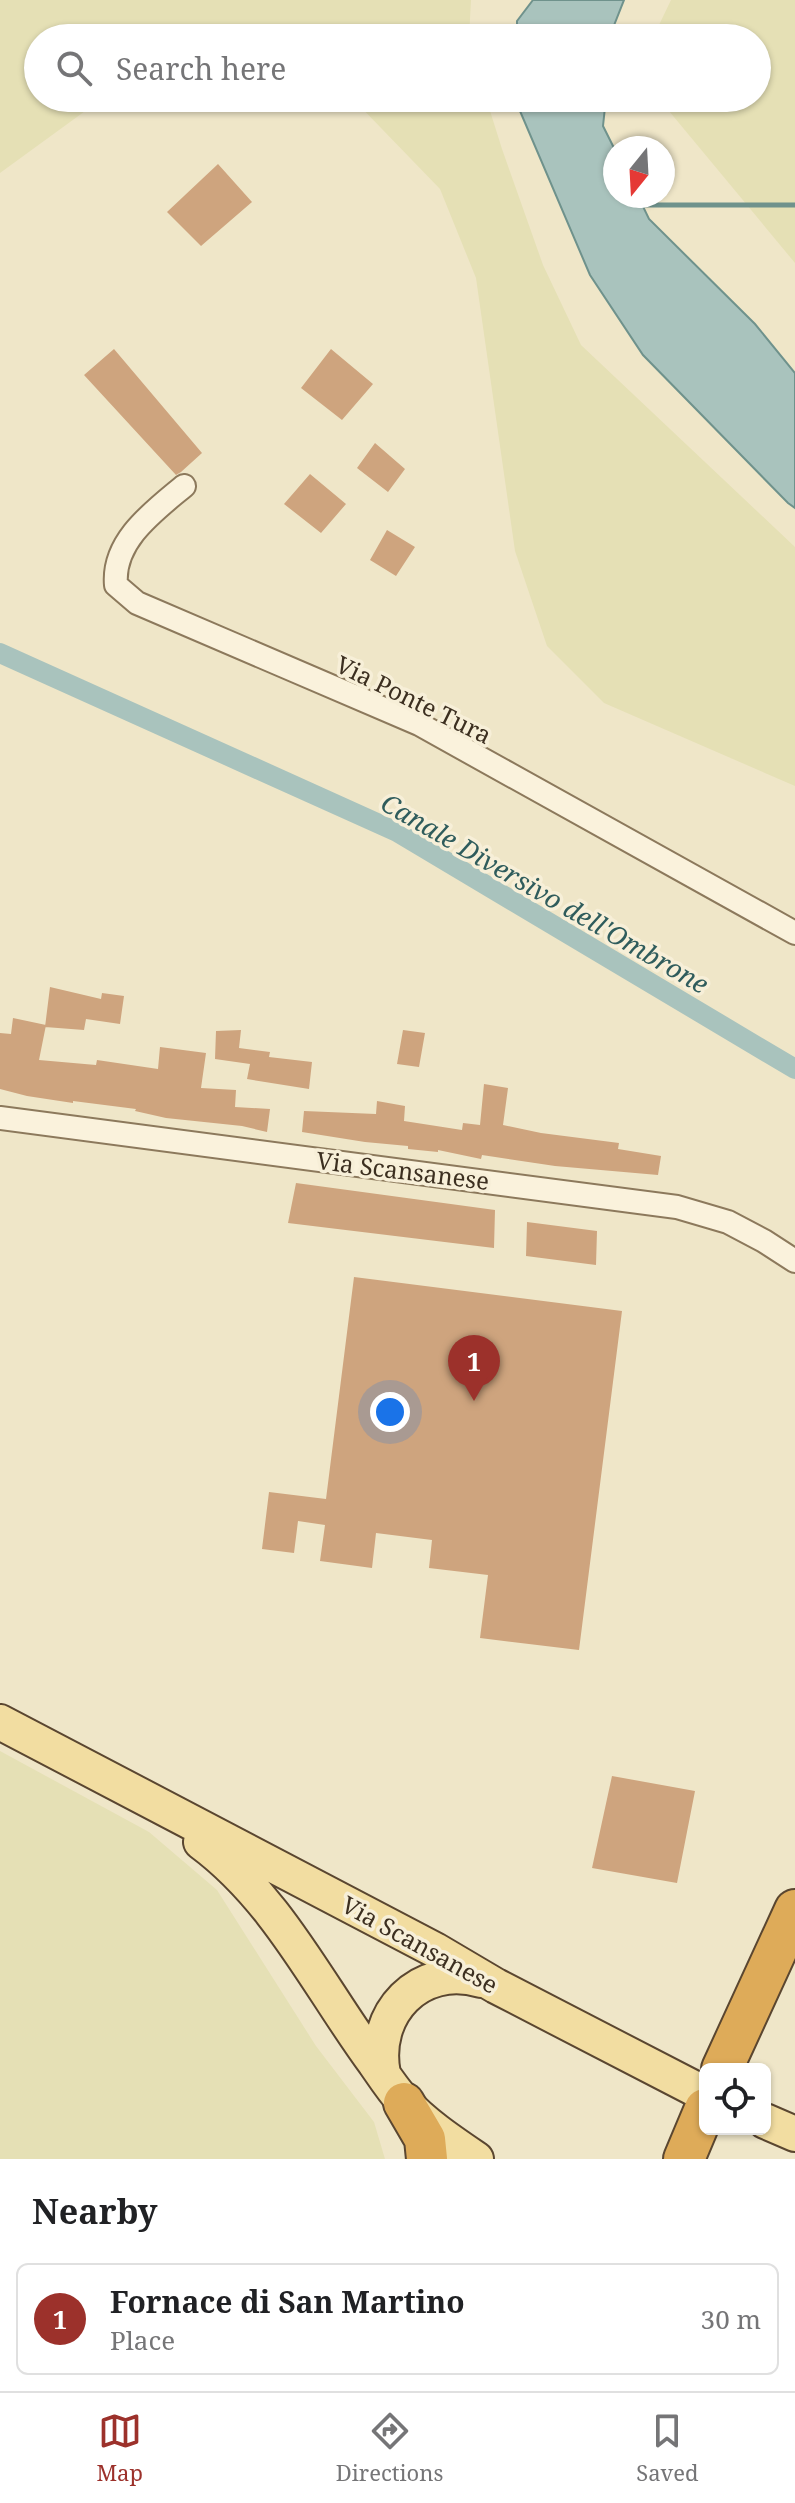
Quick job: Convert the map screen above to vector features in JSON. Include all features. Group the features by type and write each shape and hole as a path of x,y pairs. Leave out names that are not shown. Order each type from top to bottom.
{"highway":[{"path":"725,2063 795,1910"},
{"path":"752,2063 795,1966"},
{"path":"394,2088 425,2139 427,2159"},
{"path":"684,2159 699,2123"},
{"path":"710,2159 720,2135"}],"main road":[{"name":"Via Scansanese","path":"0,1722 699,2091"},
{"name":"Via Scansanese","path":"136,1794 215,1853 271,1910 347,2026 394,2088 448,2140 476,2159"},
{"path":"394,2088 380,2049 386,2024 409,1993 432,1980 445,1977 471,1977 496,1986"},
{"path":"771,2124 795,2134"}],"street":[{"name":"Via Ponte Tura","path":"184,486 134,530 115,572 116,585 137,603 419,724 795,933"},
{"name":"Via Scansanese","path":"0,1118 677,1207 728,1222 795,1261"}],"shaded area":[{"path":"0,0 471,0 470,24 24,24 24,112 84,112 0,173"},
{"path":"671,0 795,0 795,263 670,112 771,112 771,24 659,24"},
{"path":"366,112 490,112 543,265 581,345 795,547 795,786 604,703 547,646 515,551 476,278 440,189"},
{"path":"0,1751 149,1832 217,1890 316,2046 374,2122 385,2159 0,2159"}],"water":[{"path":"533,0 624,0 615,24 517,24"},
{"path":"520,112 604,112 603,126 608,136 603,136 603,208 644,208 649,219 755,324 795,373 795,508 643,355 590,275"}],"building":[{"path":"218,164 252,202 201,246 167,212"},
{"path":"114,349 202,453 176,475 84,375"},
{"path":"331,349 373,384 342,420 301,388"},
{"path":"375,443 405,469 388,492 357,468"},
{"path":"310,474 346,504 321,533 284,504"},
{"path":"387,530 415,547 396,576 370,560"},
{"path":"50,987 101,999 102,993 124,996 120,1024 86,1019 84,1030 45,1027"},
{"path":"13,1018 46,1025 39,1060 96,1065 97,1060 158,1069 160,1047 206,1053 201,1088 236,1090 235,1107 270,1109 267,1132 242,1126 166,1118 136,1109 27,1096 0,1089 0,1033 11,1034"},
{"path":"241,1030 239,1048 270,1052 269,1057 312,1062 309,1089 247,1079 250,1064 215,1059 216,1031"},
{"path":"403,1030 425,1033 419,1067 397,1064"},
{"path":"484,1084 508,1088 503,1125 619,1143 618,1149 661,1156 658,1175 555,1166 482,1155 481,1159 438,1150 408,1149 408,1146 302,1132 304,1111 376,1114 377,1101 405,1106 404,1121 462,1130 463,1123 480,1125"},
{"path":"296,1183 495,1210 494,1248 288,1223"},
{"path":"527,1222 597,1231 596,1265 526,1256"},
{"path":"354,1277 622,1311 579,1650 480,1638 488,1575 429,1568 432,1540 376,1533 372,1568 320,1561 325,1525 298,1521 294,1553 262,1549 269,1492 326,1499"},
{"path":"612,1776 695,1791 677,1883 592,1868"}],"waterway":[{"path":"675,205 795,205"},
{"name":"Canale Diversivo dell'Ombrone","path":"0,653 397,832 795,1069"}],"place":[{"name":"Fornace di San Martino","path":"474,1401"}]}
